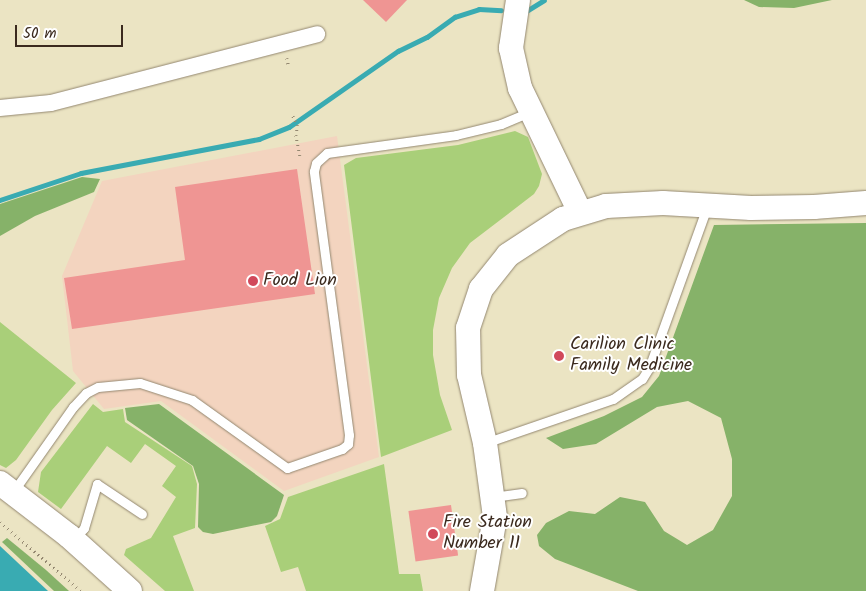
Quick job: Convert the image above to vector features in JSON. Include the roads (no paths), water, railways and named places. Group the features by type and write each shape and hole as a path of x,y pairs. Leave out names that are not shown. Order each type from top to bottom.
{"main road":[{"path":"518,0 511,48 520,88 529,112 580,212"},
{"path":"495,591 500,551 485,443 469,375 466,349 473,308 493,271 508,255 538,233 580,212 635,203 814,207 866,203"},
{"path":"6,487 73,540 130,591"},
{"path":"482,591 491,542 494,507"},
{"path":"470,591 491,542"}],"street":[{"path":"0,108 51,103 317,34"}],"lane":[{"path":"6,487 86,393 98,387 140,383 192,400 287,468 342,449 348,444 349,435 314,171 316,163 327,153 456,135 501,124 529,112"},
{"path":"485,443 613,399 642,379 670,312 707,206"},
{"path":"73,540 84,528 97,484 142,514"},
{"path":"494,507 522,492"}],"water":[{"path":"0,546 48,591 0,591"}],"waterway":[{"path":"525,12 544,0"},
{"path":"0,200 81,173 259,139 289,127 398,51 427,37 455,17 479,9 501,10"}],"place":[{"name":"Food Lion","path":"253,281"},
{"name":"Carilion Clinic Family Medicine","path":"559,356"},
{"name":"Fire Station Number 11","path":"433,534"}]}
